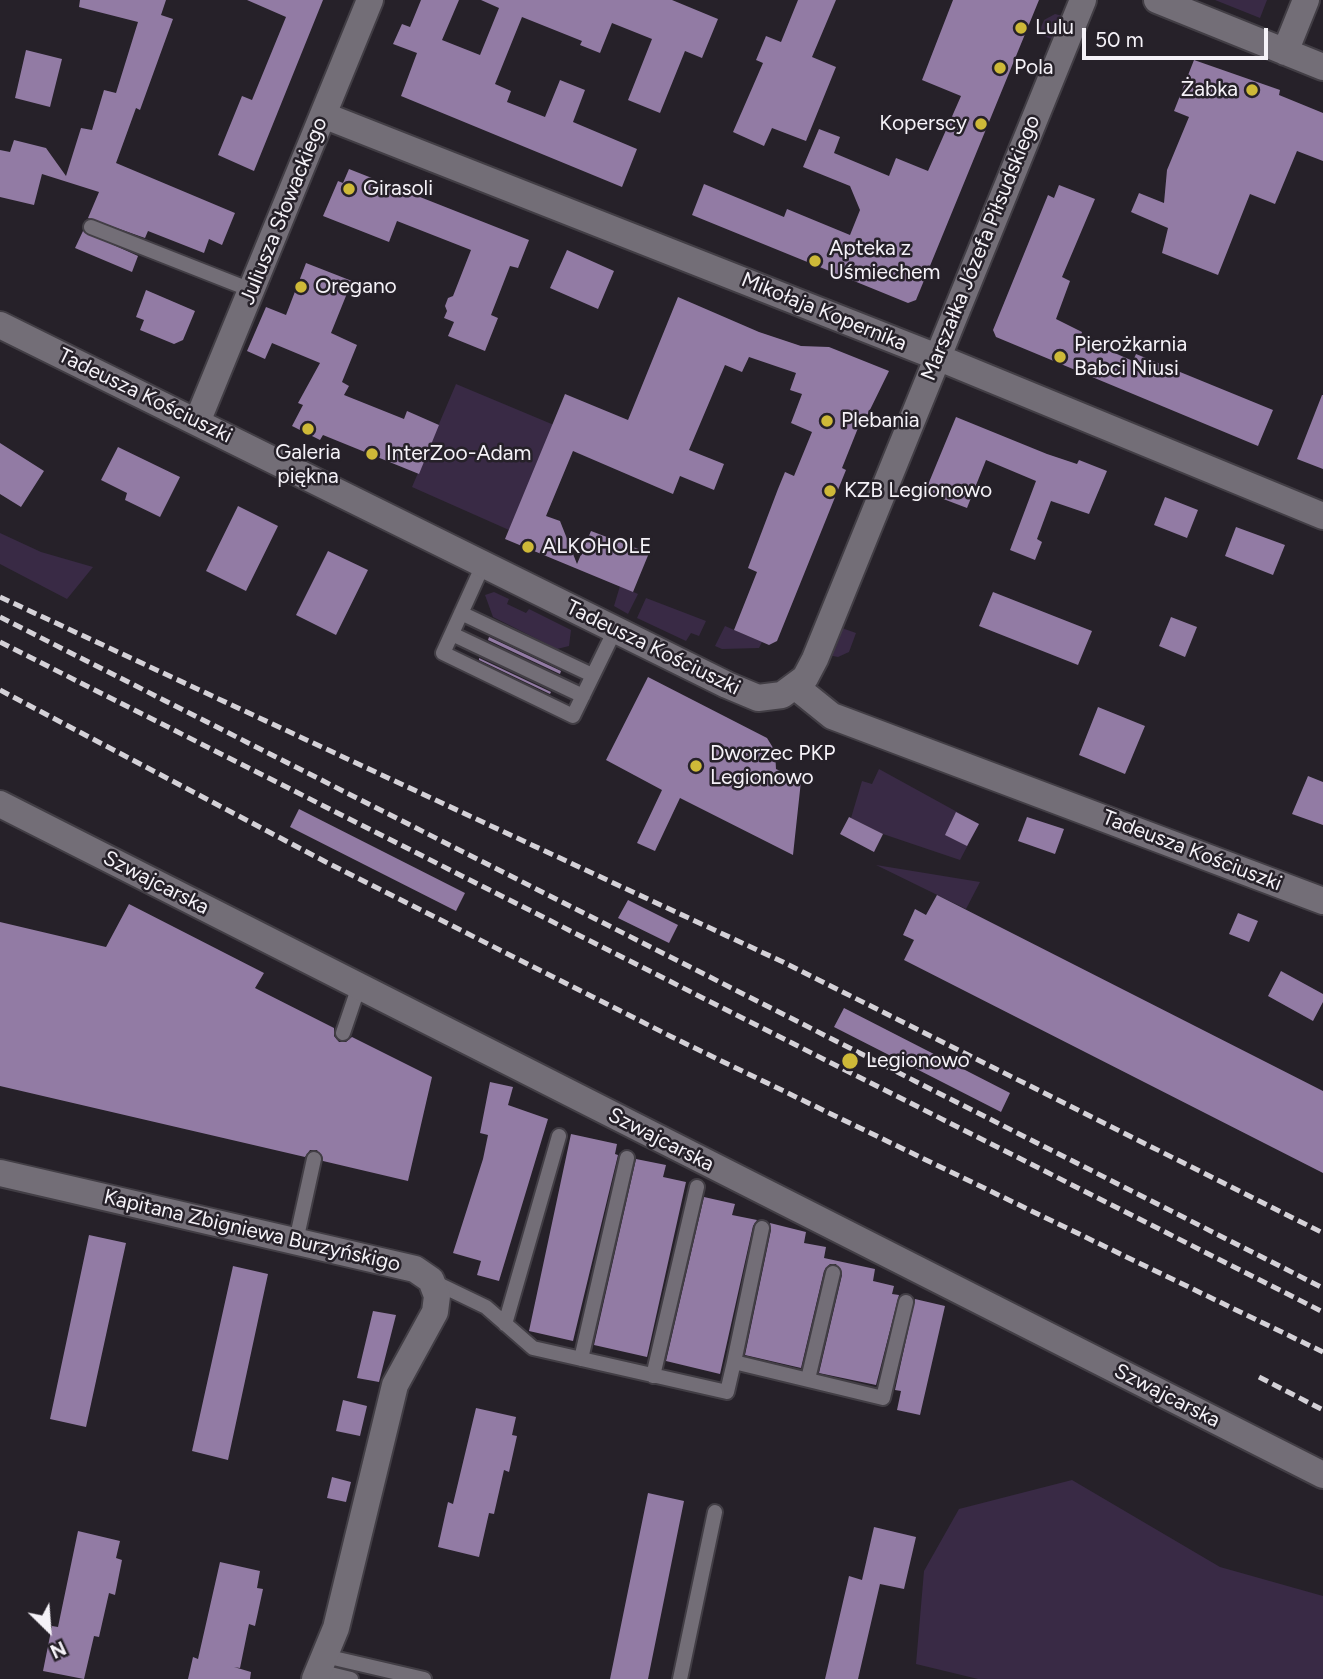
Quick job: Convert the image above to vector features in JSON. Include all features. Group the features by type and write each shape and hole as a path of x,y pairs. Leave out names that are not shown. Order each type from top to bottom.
{"street":[{"name":"Juliusza Słowackiego","path":"197,422 370,0"},
{"name":"Marszałka Józefa Piłsudskiego","path":"796,687 805,678 815,659 1083,0"},
{"path":"1157,0 1323,67"},
{"path":"1285,52 1306,0"},
{"name":"Mikołaja Kopernika","path":"323,115 937,357 1323,516"},
{"name":"Tadeusza Kościuszki","path":"0,325 752,696 775,697 796,687 832,716 1323,901"},
{"name":"Szwajcarska","path":"0,804 1323,1475"},
{"name":"Kapitana Zbigniewa Burzyńskigo","path":"0,1173 415,1269 431,1280"},
{"path":"319,1669 336,1628 395,1385 435,1312 437,1296 431,1280"}],"lane":[{"path":"91,227 251,290"},
{"path":"483,565 443,653 573,716 615,630"},
{"path":"461,613 592,676"},
{"path":"452,634 583,696"},
{"path":"343,1033 359,986"},
{"path":"505,1324 559,1136"},
{"path":"581,1359 626,1158"},
{"path":"296,1241 314,1159"},
{"path":"653,1376 697,1187"},
{"path":"762,1228 734,1362 883,1398 906,1302"},
{"path":"808,1379 834,1273"},
{"name":"Kapitana Zbigniewa Burzyńskigo","path":"431,1280 476,1300 533,1349 727,1392 734,1362"},
{"path":"680,1679 715,1512"},
{"path":"319,1669 351,1679"},
{"path":"319,1669 424,1679"}],"shaded area":[{"path":"1215,0 1267,0 1260,18"},
{"path":"1055,14 1063,16 1054,40 1038,34 1044,20"},
{"path":"456,384 554,425 509,530 412,487"},
{"path":"0,533 41,552 93,567 67,599 0,564"},
{"path":"620,586 638,594 628,614 614,606"},
{"path":"494,592 509,599 507,604 526,613 529,609 571,630 569,646 557,649 493,617 485,595"},
{"path":"646,598 706,621 699,636 691,633 686,641 637,618"},
{"path":"725,626 762,642 759,648 722,649 715,646"},
{"path":"839,627 856,633 849,652 838,657 828,655"},
{"path":"879,769 979,824 960,860 883,834 851,818 862,781 872,784"},
{"path":"876,865 980,882 966,909"},
{"path":"1072,1480 1220,1567 1323,1596 1323,1679 978,1679 916,1664 924,1571 959,1509"}],"building":[{"path":"80,0 166,0 161,15 173,19 140,110 136,108 116,163 235,213 222,245 209,239 204,253 148,231 145,238 88,218 99,192 42,174 34,205 0,197 0,150 10,152 14,140 46,148 66,176 81,128 92,130 104,90 116,93 138,22 79,7"},
{"path":"247,0 323,0 254,171 218,155 242,96 252,100 286,17"},
{"path":"421,0 459,0 442,40 480,55 499,8 481,0 672,0 718,19 702,58 685,51 660,113 628,100 652,39 612,23 600,53 580,45 582,41 522,17 495,84 511,91 507,102 545,117 560,80 585,90 573,122 637,149 622,187 401,96 417,53 393,44 402,24 410,27"},
{"path":"798,0 836,0 812,57 836,67 806,141 772,128 764,146 733,132 763,63 756,60 766,36 781,42"},
{"path":"953,0 1039,0 916,300 908,303 692,215 704,184 784,217 787,209 850,235 860,210 850,186 803,167 819,129 840,137 834,153 889,176 896,158 928,171 961,96 922,80"},
{"path":"26,50 62,59 50,107 15,98"},
{"path":"1194,60 1280,90 1279,95 1323,113 1323,161 1297,151 1275,204 1250,194 1218,275 1162,253 1168,228 1131,212 1139,193 1164,203 1167,170 1189,117 1174,111"},
{"path":"349,169 529,240 518,268 510,266 491,315 498,318 485,351 448,336 454,322 444,318 448,298 453,296 471,250 397,221 389,242 323,216 338,181 343,183"},
{"path":"1059,185 1095,199 1062,277 1070,281 1056,319 1082,332 1080,338 1133,361 1136,354 1273,410 1258,446 996,337 993,330 1048,195 1054,198"},
{"path":"83,231 138,256 132,272 75,248"},
{"path":"567,250 614,271 598,309 550,288"},
{"path":"306,263 352,281 331,333 357,345 342,382 349,386 344,395 404,419 407,411 439,425 419,474 323,435 320,440 292,426 303,405 298,403 320,363 272,343 265,359 247,351 266,307 286,315"},
{"path":"146,290 195,311 183,340 174,344 140,330 144,320 136,317"},
{"path":"678,297 759,332 801,346 829,347 889,371 865,420 862,418 842,468 846,470 777,641 769,645 734,630 757,572 748,568 778,489 785,472 794,476 812,432 791,423 802,394 790,390 796,373 749,357 742,372 725,365 689,450 724,464 714,490 680,476 673,494 573,451 546,516 560,521 577,564 591,531 649,553 633,592 505,539 565,394 628,420"},
{"path":"1323,395 1323,469 1297,459"},
{"path":"956,417 1047,454 1077,464 1079,460 1107,471 1089,514 1051,501 1037,539 1042,542 1035,560 1010,550 1036,481 986,460 967,508 925,492"},
{"path":"0,443 44,471 21,507 0,494"},
{"path":"118,447 180,477 160,517 125,500 127,493 101,480"},
{"path":"1165,497 1198,510 1187,538 1154,525"},
{"path":"238,506 278,526 246,591 206,571"},
{"path":"1236,527 1285,545 1273,575 1225,556"},
{"path":"328,551 368,570 336,635 296,615"},
{"path":"993,592 1092,631 1078,665 979,626"},
{"path":"1171,617 1197,627 1185,657 1159,646"},
{"path":"489,637 561,671 560,674 488,640"},
{"path":"479,658 551,692 550,694"},
{"name":"Dworzec PKP Legionowo","path":"648,677 767,738 775,751 776,769 801,781 793,855 680,798 655,851 637,843 662,790 606,760"},
{"path":"1098,707 1145,726 1125,774 1079,755"},
{"path":"1308,776 1323,782 1323,825 1292,814"},
{"path":"299,809 465,893 456,911 290,827"},
{"path":"956,812 979,824 967,846 945,835"},
{"path":"849,817 883,834 874,852 840,834"},
{"path":"1027,817 1064,829 1055,854 1018,841"},
{"path":"937,895 1323,1091 1323,1173 904,960 914,940 903,935 915,909 926,915"},
{"path":"628,900 678,925 669,943 618,918"},
{"path":"129,904 264,973 255,988 334,1028 334,1036 339,1042 346,1042 352,1037 432,1077 408,1181 323,1161 317,1150 310,1150 305,1157 0,1086 0,922 106,947"},
{"path":"1238,913 1258,921 1249,942 1229,934"},
{"path":"1281,971 1323,994 1323,1002 1313,1021 1268,996"},
{"path":"844,1008 1010,1093 1001,1112 834,1027"},
{"path":"490,1082 513,1087 508,1105 548,1119 499,1281 477,1275 481,1261 453,1253 483,1159 488,1135 480,1133"},
{"path":"571,1134 617,1144 615,1154 618,1155 573,1341 529,1331"},
{"path":"636,1159 666,1165 663,1177 686,1182 647,1357 594,1345"},
{"path":"704,1197 735,1204 732,1215 757,1220 753,1226 720,1374 666,1361"},
{"path":"770,1223 806,1232 804,1243 826,1247 824,1258 875,1269 873,1281 894,1286 892,1294 899,1295 876,1385 819,1373 842,1275 836,1264 830,1264 824,1271 801,1368 745,1355 771,1230"},
{"path":"89,1235 126,1243 86,1427 50,1419"},
{"path":"233,1266 268,1274 228,1460 192,1451"},
{"path":"915,1299 945,1306 920,1415 897,1410 901,1391 895,1390"},
{"path":"373,1311 396,1315 379,1382 357,1378"},
{"path":"343,1400 367,1406 360,1436 336,1431"},
{"path":"476,1408 516,1417 512,1435 517,1436 509,1472 504,1470 494,1514 489,1513 479,1557 438,1547 448,1502 453,1504"},
{"path":"332,1477 351,1482 346,1502 327,1498"},
{"path":"648,1493 684,1501 648,1679 610,1679"},
{"path":"874,1527 916,1537 904,1589 880,1584 858,1679 825,1679 849,1576 862,1580"},
{"path":"78,1531 120,1541 116,1558 122,1560 115,1595 109,1593 99,1637 94,1636 84,1679 43,1671 52,1626 58,1627"},
{"path":"220,1562 260,1571 257,1588 263,1589 255,1626 249,1624 240,1668 234,1667 251,1672 250,1679 188,1679 193,1657 198,1659"}],"railway":[{"path":"0,597 783,962 1323,1233"},
{"path":"0,617 1323,1288"},
{"path":"0,642 1323,1312"},
{"path":"0,690 324,861 672,1037 1323,1352"},
{"path":"1259,1377 1323,1410"}],"place":[{"name":"Lulu","path":"1021,28"},
{"name":"Pola","path":"1000,68"},
{"name":"Żabka","path":"1252,90"},
{"name":"Koperscy","path":"981,124"},
{"name":"Girasoli","path":"349,189"},
{"name":"Apteka z Uśmiechem","path":"815,261"},
{"name":"Oregano","path":"301,287"},
{"name":"Pierożkarnia Babci Niusi","path":"1060,357"},
{"name":"Plebania","path":"827,421"},
{"name":"Galeria piękna","path":"308,429"},
{"name":"InterZoo-Adam","path":"372,454"},
{"name":"KZB Legionowo","path":"830,491"},
{"name":"ALKOHOLE","path":"528,547"},
{"name":"Dworzec PKP Legionowo","path":"696,766"},
{"name":"Legionowo","path":"850,1061"}]}
